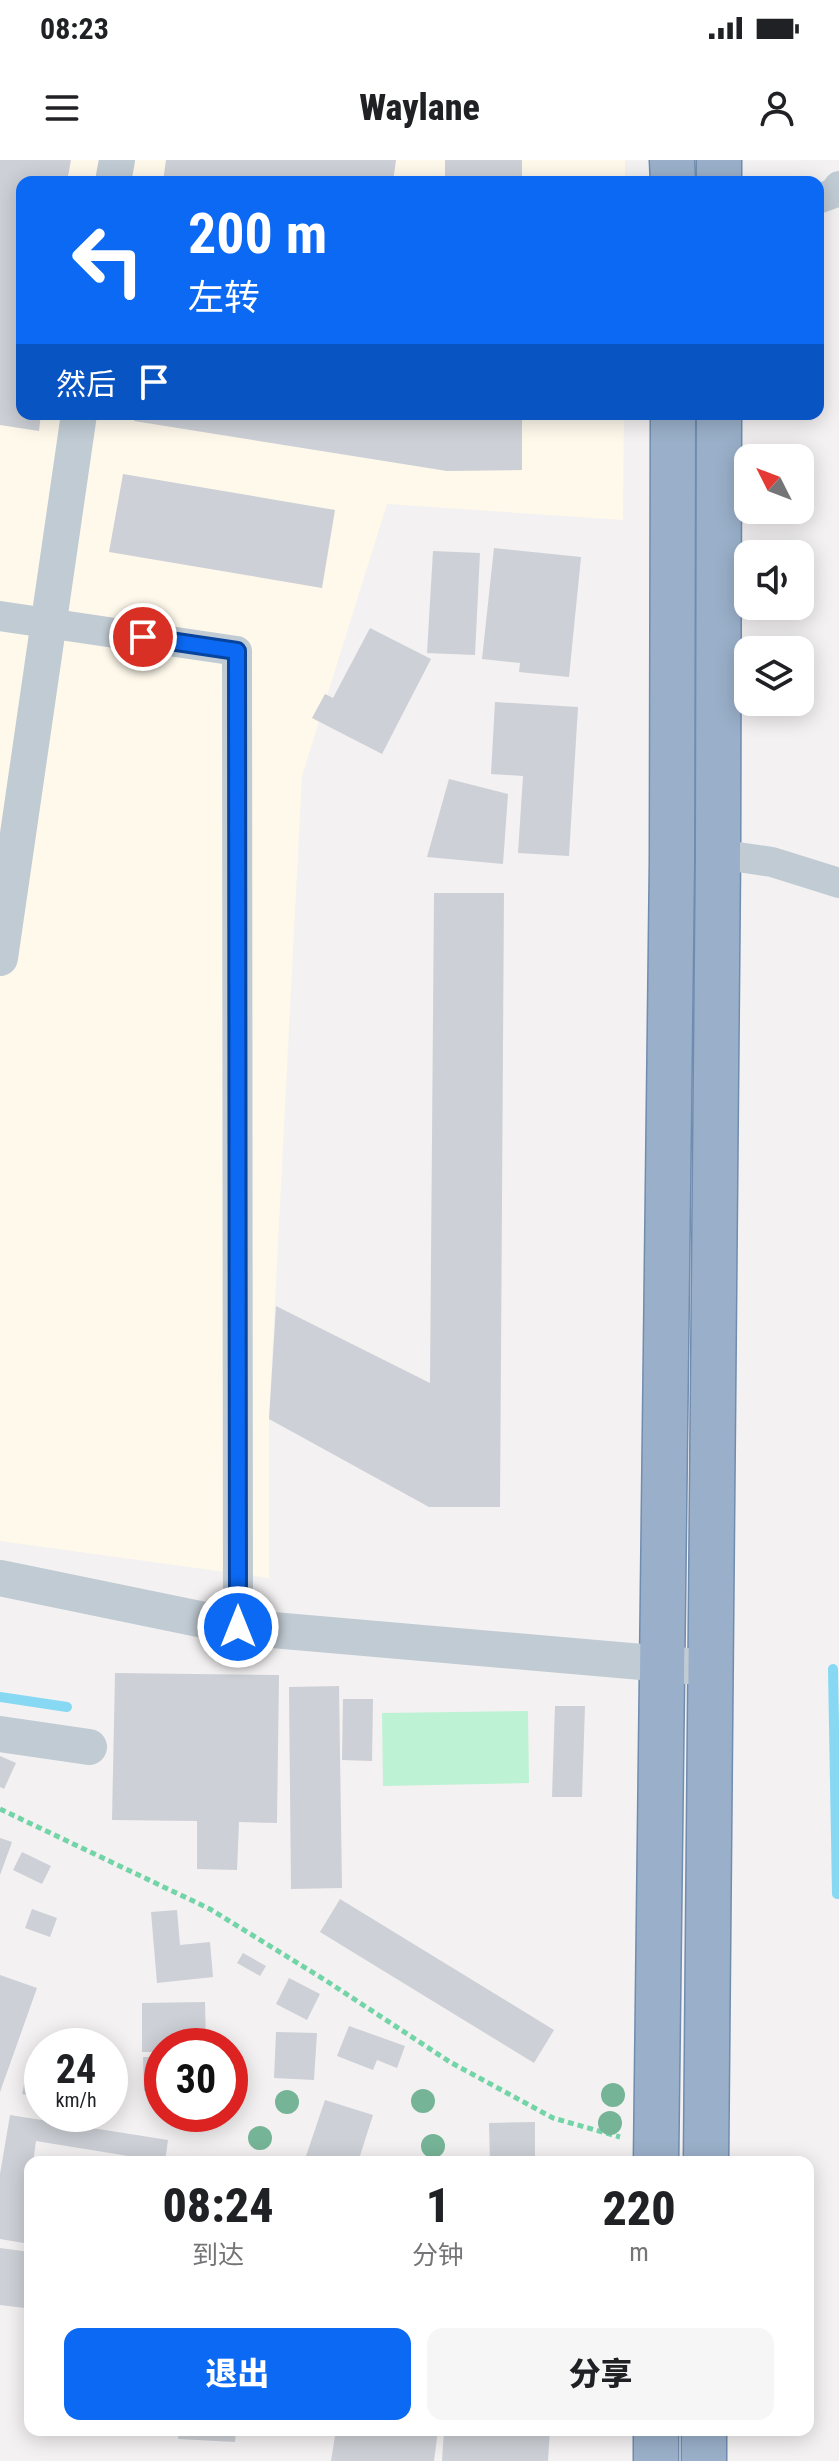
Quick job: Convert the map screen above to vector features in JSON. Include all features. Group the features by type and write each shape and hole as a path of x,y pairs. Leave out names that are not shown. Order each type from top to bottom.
{"highway":[{"path":"656,2155 672,861 673,420"},
{"path":"706,2156 719,420"},
{"path":"656,2436 656,2461"},
{"path":"704,2436 704,2461"}],"street":[{"path":"0,958 78,420"},
{"path":"0,616 237,651 238,1627"},
{"path":"718,854 772,862 839,883"},
{"path":"0,1578 238,1627 711,1668"},
{"path":"0,1734 89,1747"}],"path":[{"path":"0,1809 210,1909 450,2062 553,2118 656,2155"}],"shaded area":[{"path":"0,160 625,160 625,176 16,176 16,420 624,420 623,520 387,504 302,776 269,1419 269,1578 0,1541"}],"green space":[{"path":"528,1711 529,1783 383,1786 382,1713"}],"building":[{"path":"0,160 71,160 68,176 16,176 16,420 40,420 39,431 0,425"},
{"path":"166,160 396,160 394,176 164,176"},
{"path":"445,160 522,160 522,176 445,176"},
{"path":"522,420 522,470 447,471 134,421"},
{"path":"123,474 335,510 322,588 109,552"},
{"path":"494,548 581,557 569,677 519,672 520,663 482,659"},
{"path":"433,551 480,553 475,655 427,653"},
{"path":"370,628 431,659 382,754 312,718 325,694 333,698"},
{"path":"495,702 578,707 569,856 518,853 523,776 491,774"},
{"path":"449,779 508,794 503,864 427,857"},
{"path":"434,893 504,893 500,1507 429,1507 269,1419 276,1306 430,1383"},
{"path":"115,1673 279,1675 277,1823 239,1822 237,1870 197,1869 197,1821 112,1820"},
{"path":"339,1686 342,1888 291,1889 289,1687"},
{"path":"343,1699 373,1699 372,1761 342,1760"},
{"path":"555,1706 585,1706 582,1797 552,1797"},
{"path":"0,1756 16,1763 4,1789 0,1787"},
{"path":"0,1838 12,1842 0,1875"},
{"path":"22,1852 51,1866 42,1884 13,1870"},
{"path":"340,1899 554,2030 534,2063 320,1932"},
{"path":"32,1909 57,1918 50,1937 25,1928"},
{"path":"177,1910 180,1945 210,1942 213,1977 157,1983 151,1912"},
{"path":"243,1953 266,1966 260,1976 237,1963"},
{"path":"0,1975 37,1988 0,2092"},
{"path":"289,1978 320,1994 307,2020 276,2004"},
{"path":"205,2002 206,2028 144,2028 142,2052 142,2003"},
{"path":"349,2026 405,2046 397,2068 377,2060 373,2070 337,2056"},
{"path":"276,2032 317,2033 314,2080 274,2078"},
{"path":"325,2100 373,2115 360,2156 306,2156"},
{"path":"10,2115 24,2117 24,2132 117,2132 168,2140 166,2156 128,2156 36,2141 34,2156 24,2156 24,2243 0,2239 0,2174"},
{"path":"535,2122 535,2156 490,2156 489,2123"},
{"path":"0,2248 24,2251 24,2308 0,2305"},
{"path":"178,2436 236,2436 235,2442 178,2439"},
{"path":"335,2436 437,2436 434,2461 331,2461"},
{"path":"444,2436 550,2436 548,2461 442,2461"}],"waterway":[{"path":"833,1669 839,1894"},
{"path":"0,1697 67,1707"}],"route":[{"path":"143,637 237,651 238,1627"}]}
